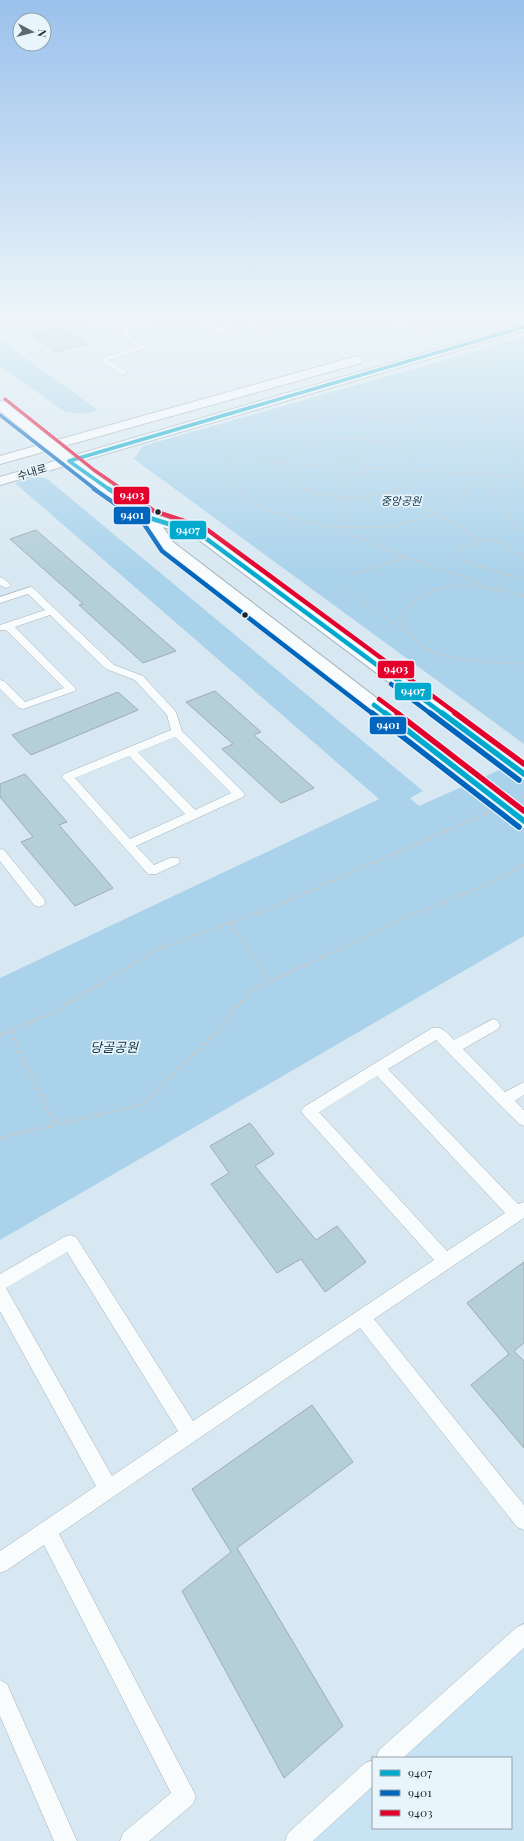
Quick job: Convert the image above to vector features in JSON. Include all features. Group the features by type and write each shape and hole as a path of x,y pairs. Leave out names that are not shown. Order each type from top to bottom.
{"main road":[{"name":"수내로","path":"0,460 211,401"},
{"name":"수내로","path":"0,481 272,401"},
{"path":"0,405 68,461 150,518 200,534 524,774"},
{"path":"150,518 167,545 524,821"}],"lane":[{"path":"0,600 30,590 110,667 138,678 172,714 177,732 239,794 129,844"},
{"path":"0,683 23,706 71,689 4,627 51,611"},
{"path":"174,861 152,871 68,777 177,732"},
{"path":"131,751 193,815"},
{"path":"0,853 39,902"},
{"path":"453,1048 493,1025"},
{"path":"446,1261 310,1111 437,1032 524,1120"},
{"path":"0,1563 520,1211 378,1068"},
{"path":"504,1100 524,1088"},
{"path":"0,1283 70,1242 190,1434"},
{"path":"0,1294 108,1490"},
{"path":"362,1317 524,1520"},
{"path":"47,1531 185,1796 131,1841"},
{"path":"388,1757 524,1634"},
{"path":"0,1691 66,1841"},
{"path":"296,1841 372,1772"}],"path":[{"path":"352,460 362,403 364,401"},
{"path":"495,401 484,429 483,448 485,475 499,506 509,520 524,534"},
{"path":"524,408 518,423 516,438 518,470 524,486"},
{"path":"360,415 395,420 426,429 451,442 468,457 473,475 465,493 444,510 410,522 368,527 323,526 282,517 250,502 231,485 226,466 229,459 235,448 255,433 285,422 321,416 360,415"},
{"path":"356,438 375,441 405,453 413,462 415,471 411,480 394,490 367,497 347,498 325,495 307,490 293,482 285,473 284,463 289,454 301,447 323,440 356,438"},
{"path":"229,459 333,466 342,461 352,460 362,463 367,468 524,477"},
{"path":"333,466 336,472 349,476 360,474 367,468"},
{"path":"349,476 342,531 406,557 497,589 524,596"},
{"path":"394,490 481,540"},
{"path":"524,559 501,540 493,538 481,540 456,550 455,555 460,560 524,579"},
{"path":"349,575 391,560 406,557"},
{"path":"497,589 510,575"},
{"path":"340,586 408,633"},
{"path":"497,589 482,587 451,587 436,589 412,602 404,610 401,620 412,639 421,646 435,652 468,658 524,664"},
{"path":"0,1035 48,1015 160,948 269,909 524,796"},
{"path":"0,1138 144,1104 213,1036 252,990 406,918 485,885 524,865"},
{"path":"230,923 271,981"},
{"path":"9,1031 55,1124"}],"shaded area":[{"path":"524,1635 524,1841 297,1841 372,1773 372,1829 512,1829 512,1757 389,1757"}],"green space":[{"path":"49,401 85,401 98,410 85,414 65,412"},
{"name":"중앙공원","path":"301,401 524,401 524,744 134,459 143,446"},
{"name":"당골공원","path":"35,477 46,478 423,791 410,798 419,806 524,759 524,936 0,1240 0,978 379,799 15,483"}],"building":[{"path":"36,530 176,651 143,663 79,605 83,604 10,539"},
{"path":"215,691 261,732 254,735 314,788 281,803 222,749 233,744 186,702"},
{"path":"118,692 138,710 31,755 12,735"},
{"path":"25,774 67,822 59,825 113,888 75,906 21,842 33,837 0,797 0,784"},
{"path":"250,1123 274,1154 255,1166 316,1240 337,1226 366,1262 325,1292 301,1259 277,1273 211,1184 229,1173 210,1146"},
{"path":"524,1262 524,1343 514,1351 524,1361 524,1448 471,1385 509,1354 467,1303"},
{"path":"312,1405 353,1462 237,1548 343,1726 284,1778 182,1591 231,1552 192,1489"}],"transit line":[{"name":"9403","path":"7,401 94,470 154,511 205,528 524,764"},
{"name":"9407","path":"69,461 273,401"},
{"name":"9401","path":"0,415 84,482 144,524 162,551 519,827"},
{"name":"9407","path":"69,461 150,518 200,534 524,774"},
{"name":"9401","path":"391,684 519,780"},
{"name":"9403","path":"379,699 524,811"},
{"name":"9407","path":"374,705 524,821"}]}
